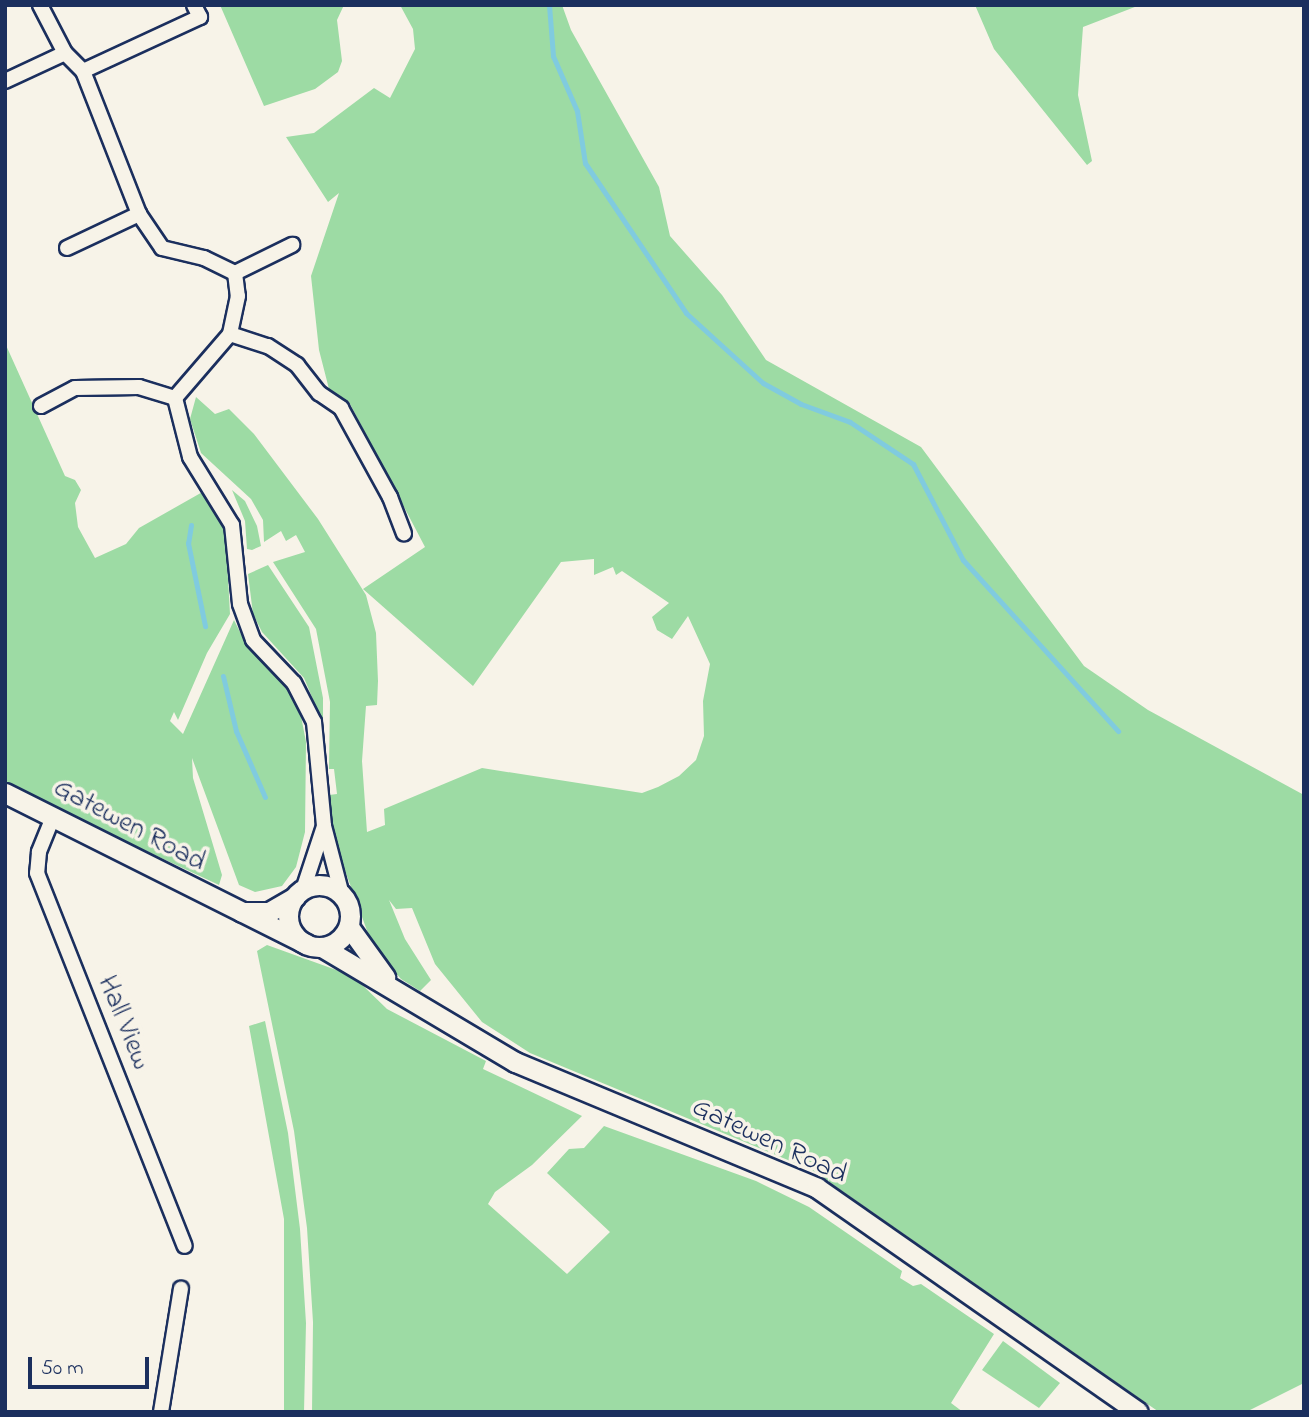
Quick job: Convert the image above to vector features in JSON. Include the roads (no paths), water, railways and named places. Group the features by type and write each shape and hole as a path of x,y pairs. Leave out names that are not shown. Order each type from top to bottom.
{"main road":[{"name":"Gatewen Road","path":"5,793 227,908 314,946 390,984 515,1062 817,1188 1138,1412"},
{"name":"Gatewen Road","path":"227,908 269,912 299,894 323,886 342,895 350,910 349,927 390,984"},
{"path":"299,894 289,923 314,946 339,941 349,927"}],"street":[{"path":"40,5 65,54 83,71 139,214 162,248 204,258 235,273"},
{"path":"83,71 200,17 194,5"},
{"path":"5,81 65,54"},
{"path":"67,248 139,214"},
{"path":"235,273 292,245"},
{"path":"175,398 230,334 238,296 235,273"},
{"path":"230,334 268,346 297,365 319,393 341,408 390,497 404,533"},
{"path":"41,406 75,388 139,387 175,398"},
{"path":"175,398 190,457 232,525 240,604 253,640 294,683 314,722 324,826 342,895"},
{"name":"Hall View","path":"53,817 39,852 37,873 185,1246"},
{"path":"299,894 324,826"},
{"path":"161,1412 181,1289"}],"waterway":[{"path":"549,5 553,56 577,111 585,163 686,313 763,383 801,404 850,422 913,464 963,560 1118,731"},
{"path":"191,525 188,543 205,626"},
{"path":"223,676 236,731 265,797"}]}
